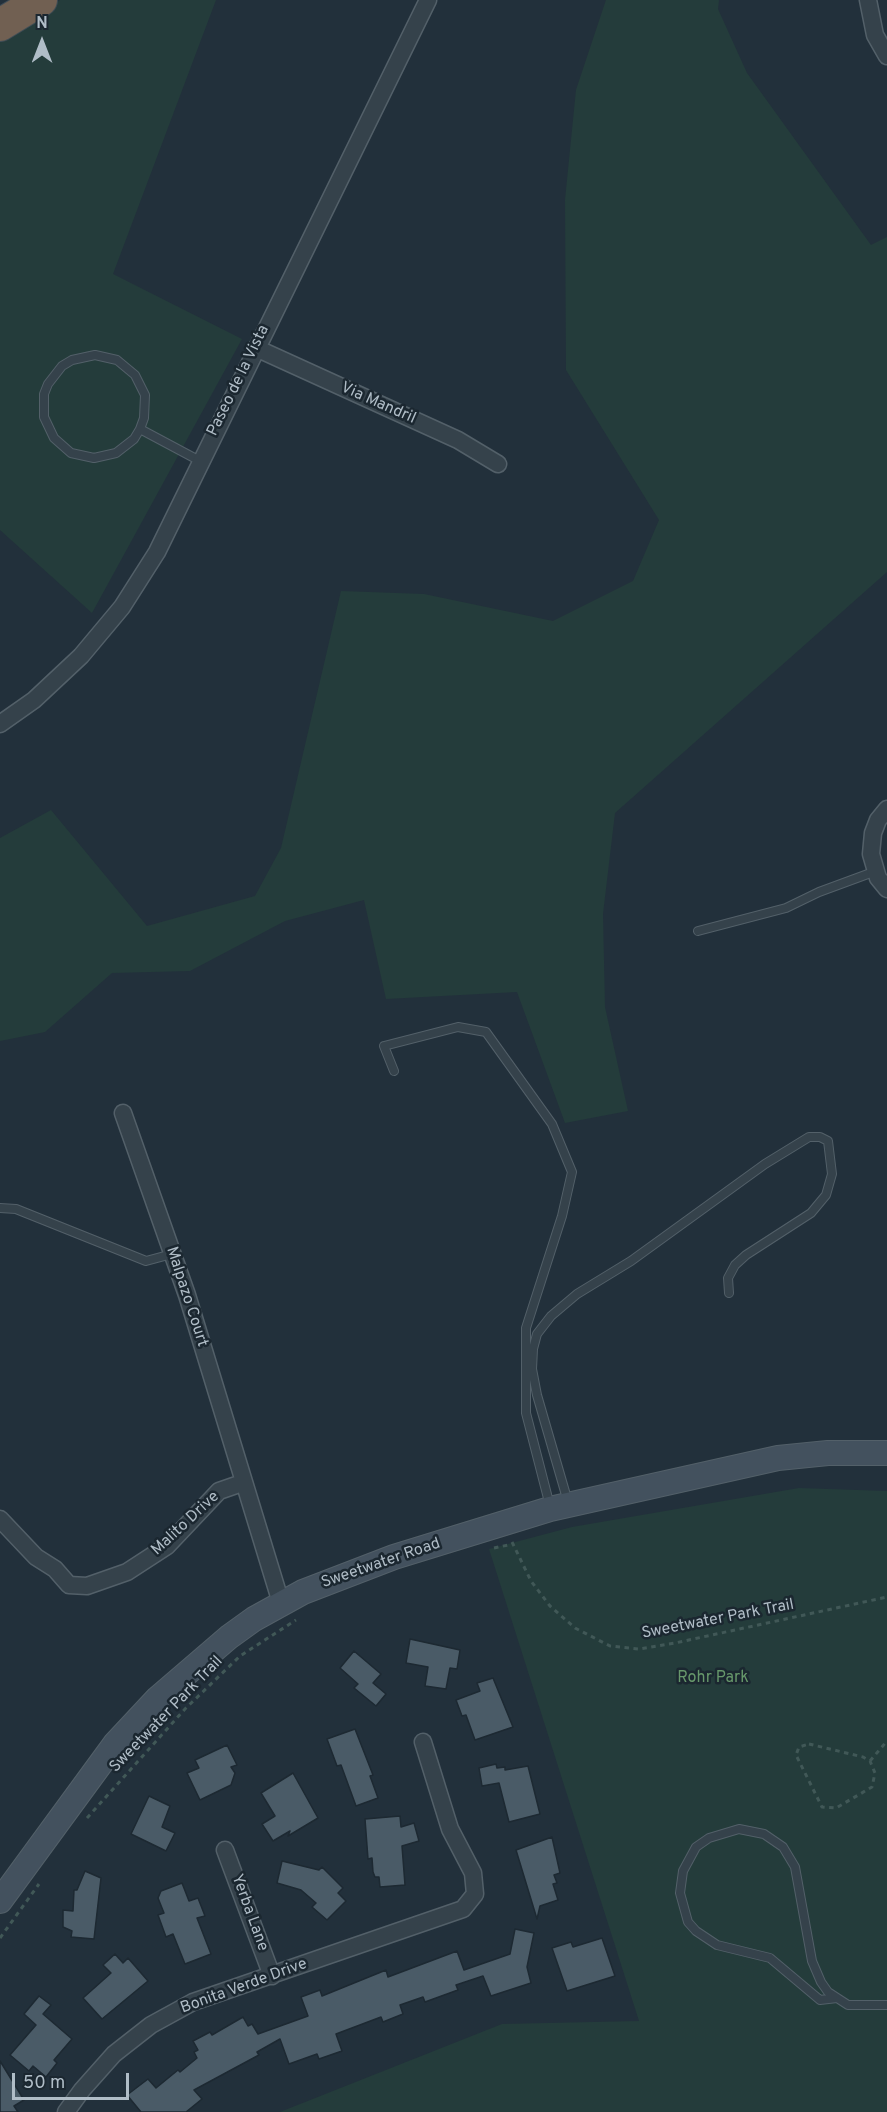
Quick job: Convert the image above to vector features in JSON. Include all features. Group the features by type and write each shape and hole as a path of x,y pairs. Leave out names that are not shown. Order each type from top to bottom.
{"highway":[{"path":"0,25 41,0"}],"main road":[{"name":"Sweetwater Road","path":"0,1901 102,1762 136,1721 205,1656 254,1619 281,1603 360,1568 560,1507 778,1458 828,1453 887,1453"}],"street":[{"name":"Paseo de la Vista","path":"0,724 58,679 122,607 157,552 428,0"},
{"path":"868,0 875,35 887,56"},
{"name":"Via Mandril","path":"256,348 458,440 498,464"},
{"path":"887,809 878,820 873,832 871,854 876,871 887,890"},
{"name":"Malpazo Court","path":"123,1113 172,1254 242,1483"},
{"name":"Malito Drive","path":"0,1518 36,1557 55,1569 69,1584 87,1586 127,1572 166,1546 219,1491 242,1483 281,1603"},
{"name":"Bonita Verde Drive","path":"66,2112 98,2071 151,2025 193,2002 463,1909 475,1894 473,1873 450,1829 423,1742"},
{"name":"Yerba Lane","path":"225,1850 272,1976"}],"lane":[{"path":"95,355 117,360 135,375 145,396 144,418 140,429 126,447 116,453 94,458 71,453 54,438 44,417 44,394 48,384 62,366 72,360 95,355"},
{"path":"140,429 200,461"},
{"path":"698,930 786,908 819,892 876,871"},
{"path":"394,1071 384,1046 458,1027 486,1032 552,1124 572,1172 562,1216 526,1328 526,1413 560,1507"},
{"path":"560,1507 536,1386 533,1349 537,1334 551,1316 577,1294 631,1261 765,1164 808,1137 820,1137 828,1141 832,1174 826,1195 810,1213 746,1255 735,1265 728,1278 729,1293"},
{"path":"0,1208 16,1209 146,1261 172,1254"},
{"path":"837,1998 820,2000 770,1958 717,1945 687,1922 680,1893 683,1871 696,1847 709,1838 739,1830 764,1834 783,1847 795,1867 812,1961 821,1982 848,2006 887,2005"}],"path":[{"name":"Sweetwater Park Trail","path":"491,1549 513,1544 531,1581 550,1606 575,1628 610,1646 639,1649 675,1643 887,1597"},
{"name":"Sweetwater Park Trail","path":"84,1822 185,1709 240,1656 304,1615"},
{"path":"870,1761 887,1741"},
{"path":"809,1744 863,1757 870,1761 875,1773 872,1788 832,1809 822,1807 796,1755 799,1747 809,1744"},
{"path":"0,1938 42,1880"}],"green space":[{"path":"60,0 216,0 113,274 242,339 92,613 0,530 0,41"},
{"path":"606,0 719,0 718,9 747,73 871,245 887,237 887,572 615,813 603,914 605,1007 628,1111 565,1123 517,992 386,999 364,900 285,921 190,971 112,973 45,1032 0,1041 0,838 51,810 147,926 255,896 281,848 341,591 424,594 553,621 633,581 659,520 566,370 565,200 576,90"},
{"name":"Rohr Park","path":"799,1488 887,1491 887,2112 280,2112 502,2024 639,2021 489,1549 572,1527"}],"building":[{"path":"410,1639 460,1650 457,1669 450,1668 446,1689 425,1686 428,1667 406,1663"},
{"path":"354,1651 381,1674 373,1683 386,1694 376,1706 354,1688 358,1684 340,1668"},
{"path":"493,1678 513,1727 475,1740 466,1715 462,1716 456,1700 480,1691 477,1683"},
{"path":"355,1729 373,1775 370,1776 378,1798 356,1806 341,1765 337,1766 327,1739"},
{"path":"227,1745 237,1765 231,1767 235,1773 231,1785 200,1800 187,1773 199,1768 195,1760"},
{"path":"496,1764 497,1768 505,1767 505,1770 528,1766 540,1814 509,1822 499,1783 482,1786 479,1768"},
{"path":"293,1773 318,1818 288,1836 290,1831 273,1841 262,1824 275,1816 261,1793"},
{"path":"149,1796 170,1806 162,1827 175,1833 166,1851 131,1834"},
{"path":"400,1816 401,1827 414,1823 419,1841 402,1846 405,1885 380,1887 379,1877 375,1877 373,1872 372,1858 368,1859 365,1819"},
{"path":"552,1837 560,1873 554,1875 557,1883 553,1884 558,1900 540,1906 537,1919 516,1850"},
{"path":"282,1861 319,1870 322,1867 343,1888 338,1893 346,1901 327,1920 312,1907 316,1903 301,1890 277,1883"},
{"path":"85,1871 101,1878 94,1939 71,1937 72,1931 63,1927 63,1910 73,1911 74,1890 77,1890"},
{"path":"182,1883 189,1901 198,1898 205,1916 197,1918 211,1954 185,1964 173,1934 166,1937 158,1915 164,1913 158,1898 161,1891"},
{"path":"515,1929 534,1933 527,1967 531,1983 491,1996 483,1976 456,1985 458,1990 425,2002 423,1997 400,2005 403,2014 383,2022 381,2017 336,2034 342,2051 319,2059 317,2054 289,2064 280,2039 257,2052 259,2055 194,2090 202,2099 186,2112 141,2112 127,2095 148,2079 156,2088 178,2070 180,2072 197,2058 194,2052 198,2050 193,2041 210,2032 212,2035 243,2017 248,2026 252,2024 258,2034 308,2016 301,1997 320,1990 322,1996 386,1970 388,1977 457,1951 464,1970 510,1954"},
{"path":"602,1938 615,1976 567,1991 552,1948 571,1942 573,1947"},
{"path":"115,1954 123,1963 128,1958 148,1981 102,2019 83,1998 111,1973 103,1965"},
{"path":"39,1996 51,2005 43,2014 72,2039 54,2060 57,2063 46,2077 33,2066 29,2071 10,2055 36,2025 24,2014"},
{"path":"0,2061 24,2100 14,2106 18,2112 0,2112"}]}
